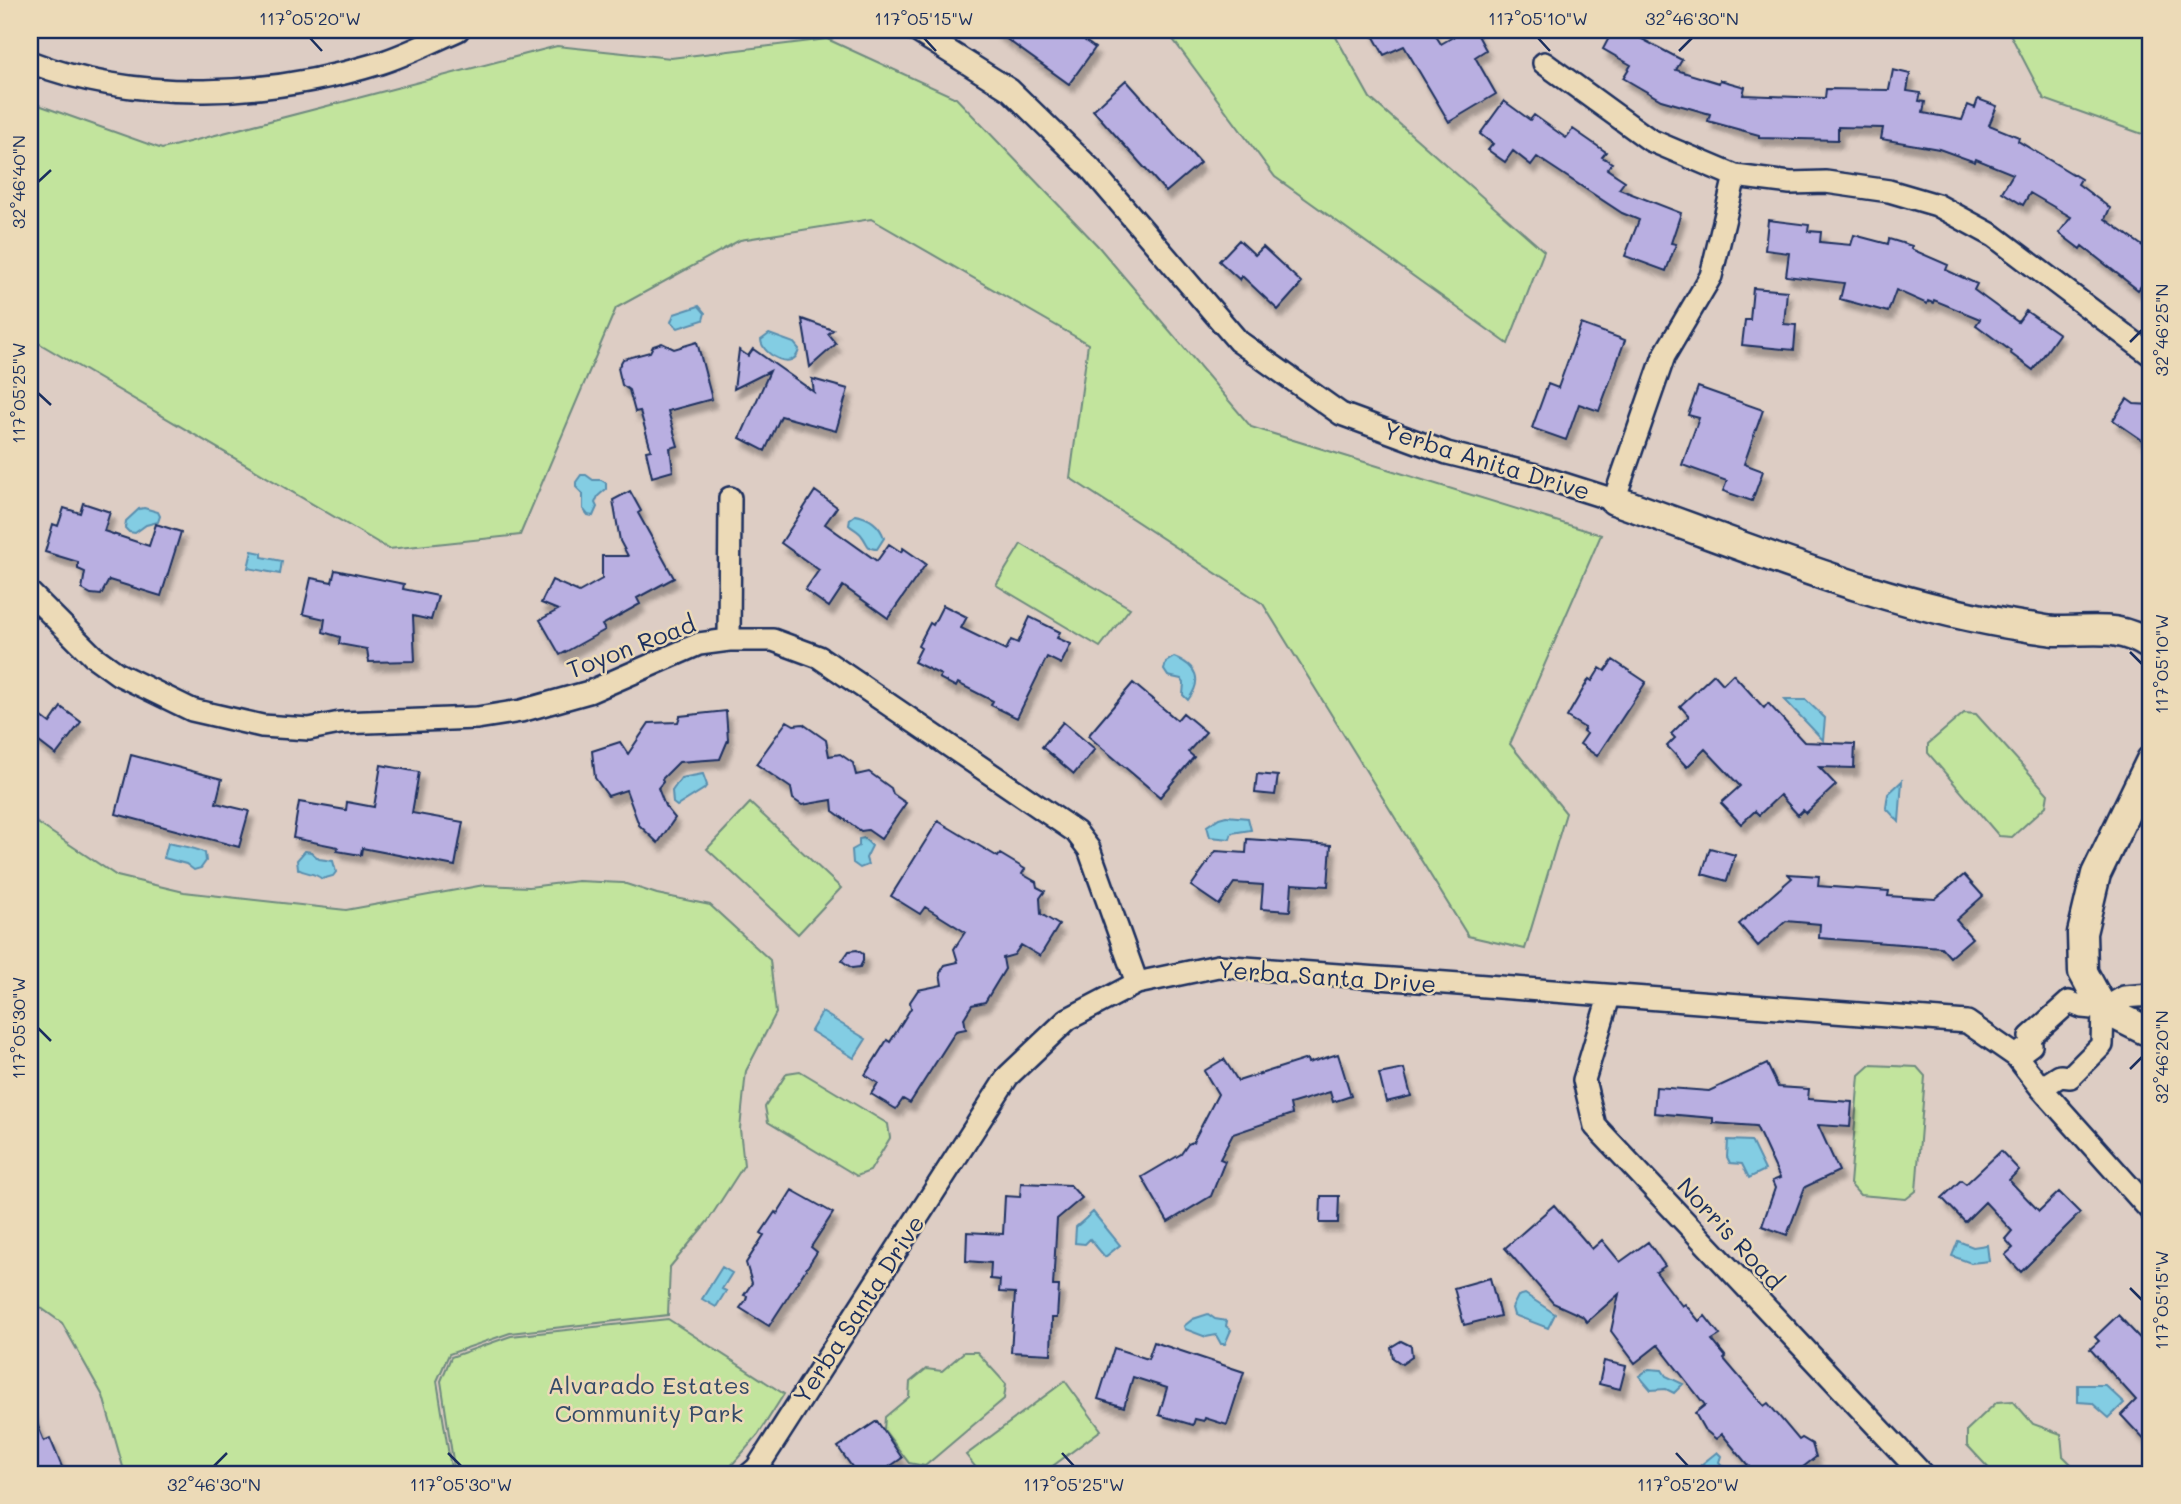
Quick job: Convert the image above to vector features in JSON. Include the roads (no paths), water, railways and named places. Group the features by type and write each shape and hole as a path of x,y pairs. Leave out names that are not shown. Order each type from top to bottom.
{"street":[{"path":"30,62 55,72 151,91 241,90 298,82 381,63 458,30"},
{"name":"Yerba Anita Drive","path":"915,30 1010,90 1090,167 1238,341 1341,414 1447,453 1532,474 1614,500 1889,597 1997,623 2053,631 2108,629 2136,635 2151,646"},
{"path":"1544,63 1650,140 1735,177 1790,183 1826,182 1889,191 1937,205 1994,236 2151,355"},
{"path":"1614,500 1664,356 1712,276 1735,177"},
{"path":"729,640 730,498"},
{"name":"Toyon Road","path":"30,593 93,656 118,674 192,710 262,726 309,729 340,723 477,718 521,711 590,691 699,644 729,640 773,640 819,657 1076,832 1089,849 1137,983"},
{"path":"2096,1015 2083,972 2082,933 2096,874 2151,760"},
{"name":"Yerba Santa Drive","path":"750,1474 757,1468 1008,1076 1068,1019 1137,983 1218,966 1967,1022 2024,1050"},
{"path":"2040,1088 2060,1076 2060,1067 2096,1015 2124,997 2151,995"},
{"name":"Norris Road","path":"1609,997 1584,1080 1594,1126 1922,1474"},
{"path":"2151,1030 2096,1015 2069,1002 2030,1037 2024,1050 2040,1088 2151,1211"}],"water":[{"path":"699,306 705,313 703,320 678,328 671,322 674,314"},
{"path":"769,334 794,343 799,349 796,356 785,361 772,356 761,340"},
{"path":"581,475 606,483 606,489 595,503 597,507 593,516 583,509 583,494 576,487"},
{"path":"139,509 158,512 158,522 146,525 135,533 129,532 125,528 126,521"},
{"path":"855,515 869,520 880,529 884,538 877,549 869,547 861,534 849,525 850,519"},
{"path":"252,551 262,553 262,557 282,561 280,574 248,568"},
{"path":"1174,657 1188,665 1195,674 1195,686 1188,700 1183,695 1184,683 1181,679 1168,676 1164,670 1166,662"},
{"path":"1785,700 1806,700 1825,718 1823,740"},
{"path":"703,774 707,785 704,789 677,806 673,803 672,791 681,778"},
{"path":"1902,781 1899,822 1886,808 1888,794"},
{"path":"1226,816 1248,818 1251,830 1232,833 1230,839 1210,837 1207,826"},
{"path":"864,838 872,846 866,858 868,865 860,868 853,863 852,850 859,846 859,839"},
{"path":"168,843 201,851 205,853 206,861 201,868 194,870 186,864 164,858"},
{"path":"305,851 311,852 319,859 333,861 336,872 333,876 322,879 298,869 297,860"},
{"path":"822,1012 866,1039 854,1058 811,1031"},
{"path":"1728,1140 1751,1141 1765,1170 1749,1178 1742,1164 1730,1163 1727,1157"},
{"path":"1093,1212 1120,1245 1105,1257 1090,1239 1085,1244 1075,1243 1076,1227"},
{"path":"1958,1241 1973,1247 1987,1245 1989,1261 1971,1263 1952,1256"},
{"path":"722,1267 732,1273 722,1289 726,1291 716,1307 702,1299"},
{"path":"1525,1294 1555,1314 1548,1328 1514,1315 1512,1308 1518,1296"},
{"path":"1208,1314 1215,1319 1227,1321 1226,1326 1231,1330 1225,1344 1221,1344 1216,1335 1206,1337 1185,1329 1184,1326 1193,1319"},
{"path":"1649,1369 1662,1370 1666,1376 1683,1384 1674,1393 1666,1389 1651,1390 1639,1376"},
{"path":"2078,1385 2105,1385 2124,1403 2109,1418 2092,1403 2078,1402"},
{"path":"1717,1452 1721,1456 1719,1462 1730,1474 1708,1474 1701,1465"}],"park label":[{"name":"Alvarado Estates Community Park","path":"649,1398"}]}
